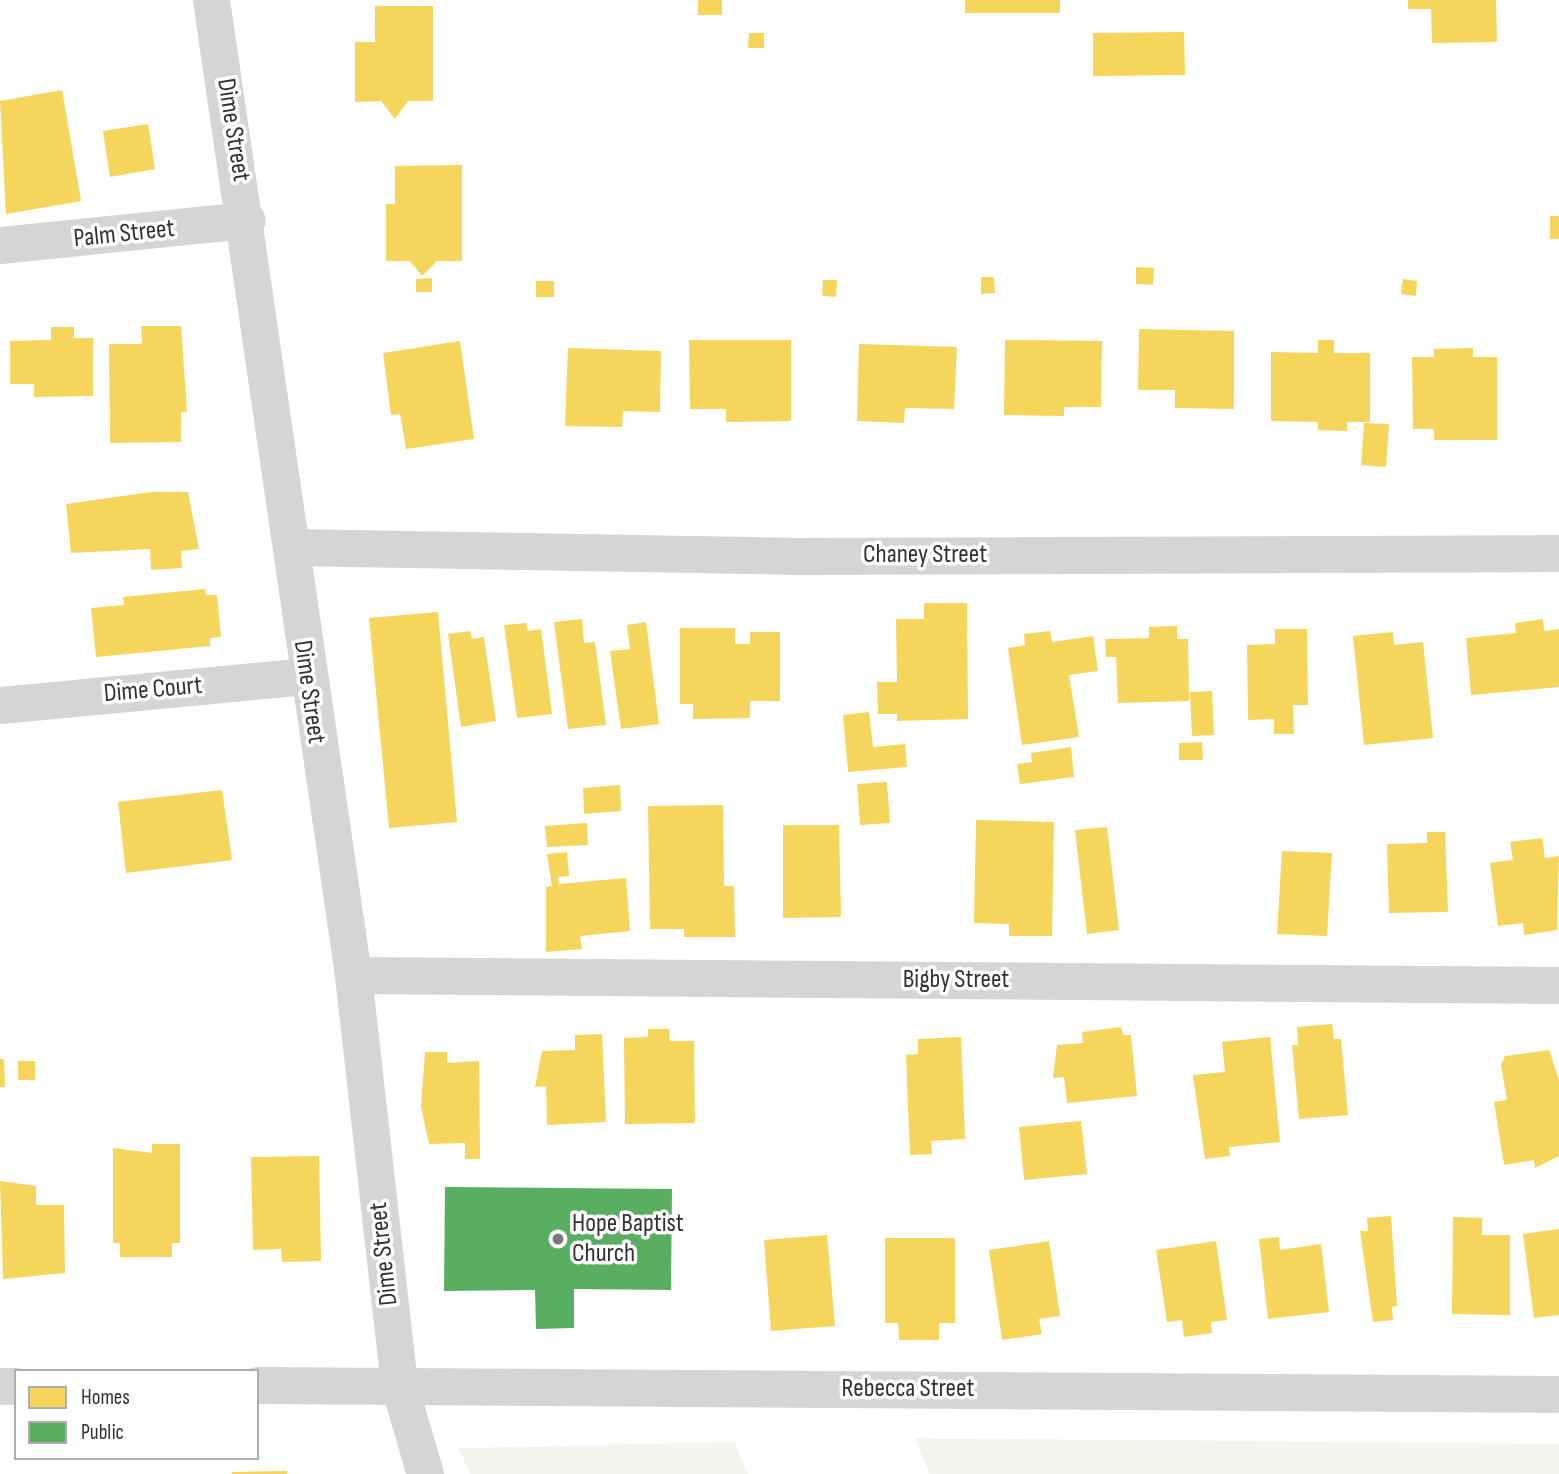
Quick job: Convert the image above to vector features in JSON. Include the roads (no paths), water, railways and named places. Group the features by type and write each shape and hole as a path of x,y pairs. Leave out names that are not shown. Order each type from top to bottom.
{"street":[{"name":"Dime Street","path":"211,0 247,220 292,547 306,676 353,975 399,1385 425,1474"},
{"name":"Palm Street","path":"0,245 247,220"},
{"name":"Chaney Street","path":"292,547 790,556 1559,553"},
{"name":"Dime Court","path":"0,705 306,676"},
{"name":"Bigby Street","path":"353,975 1559,985"},
{"name":"Rebecca Street","path":"259,1385 1559,1394"}],"place":[{"name":"Hope Baptist Church","path":"558,1239"}]}
